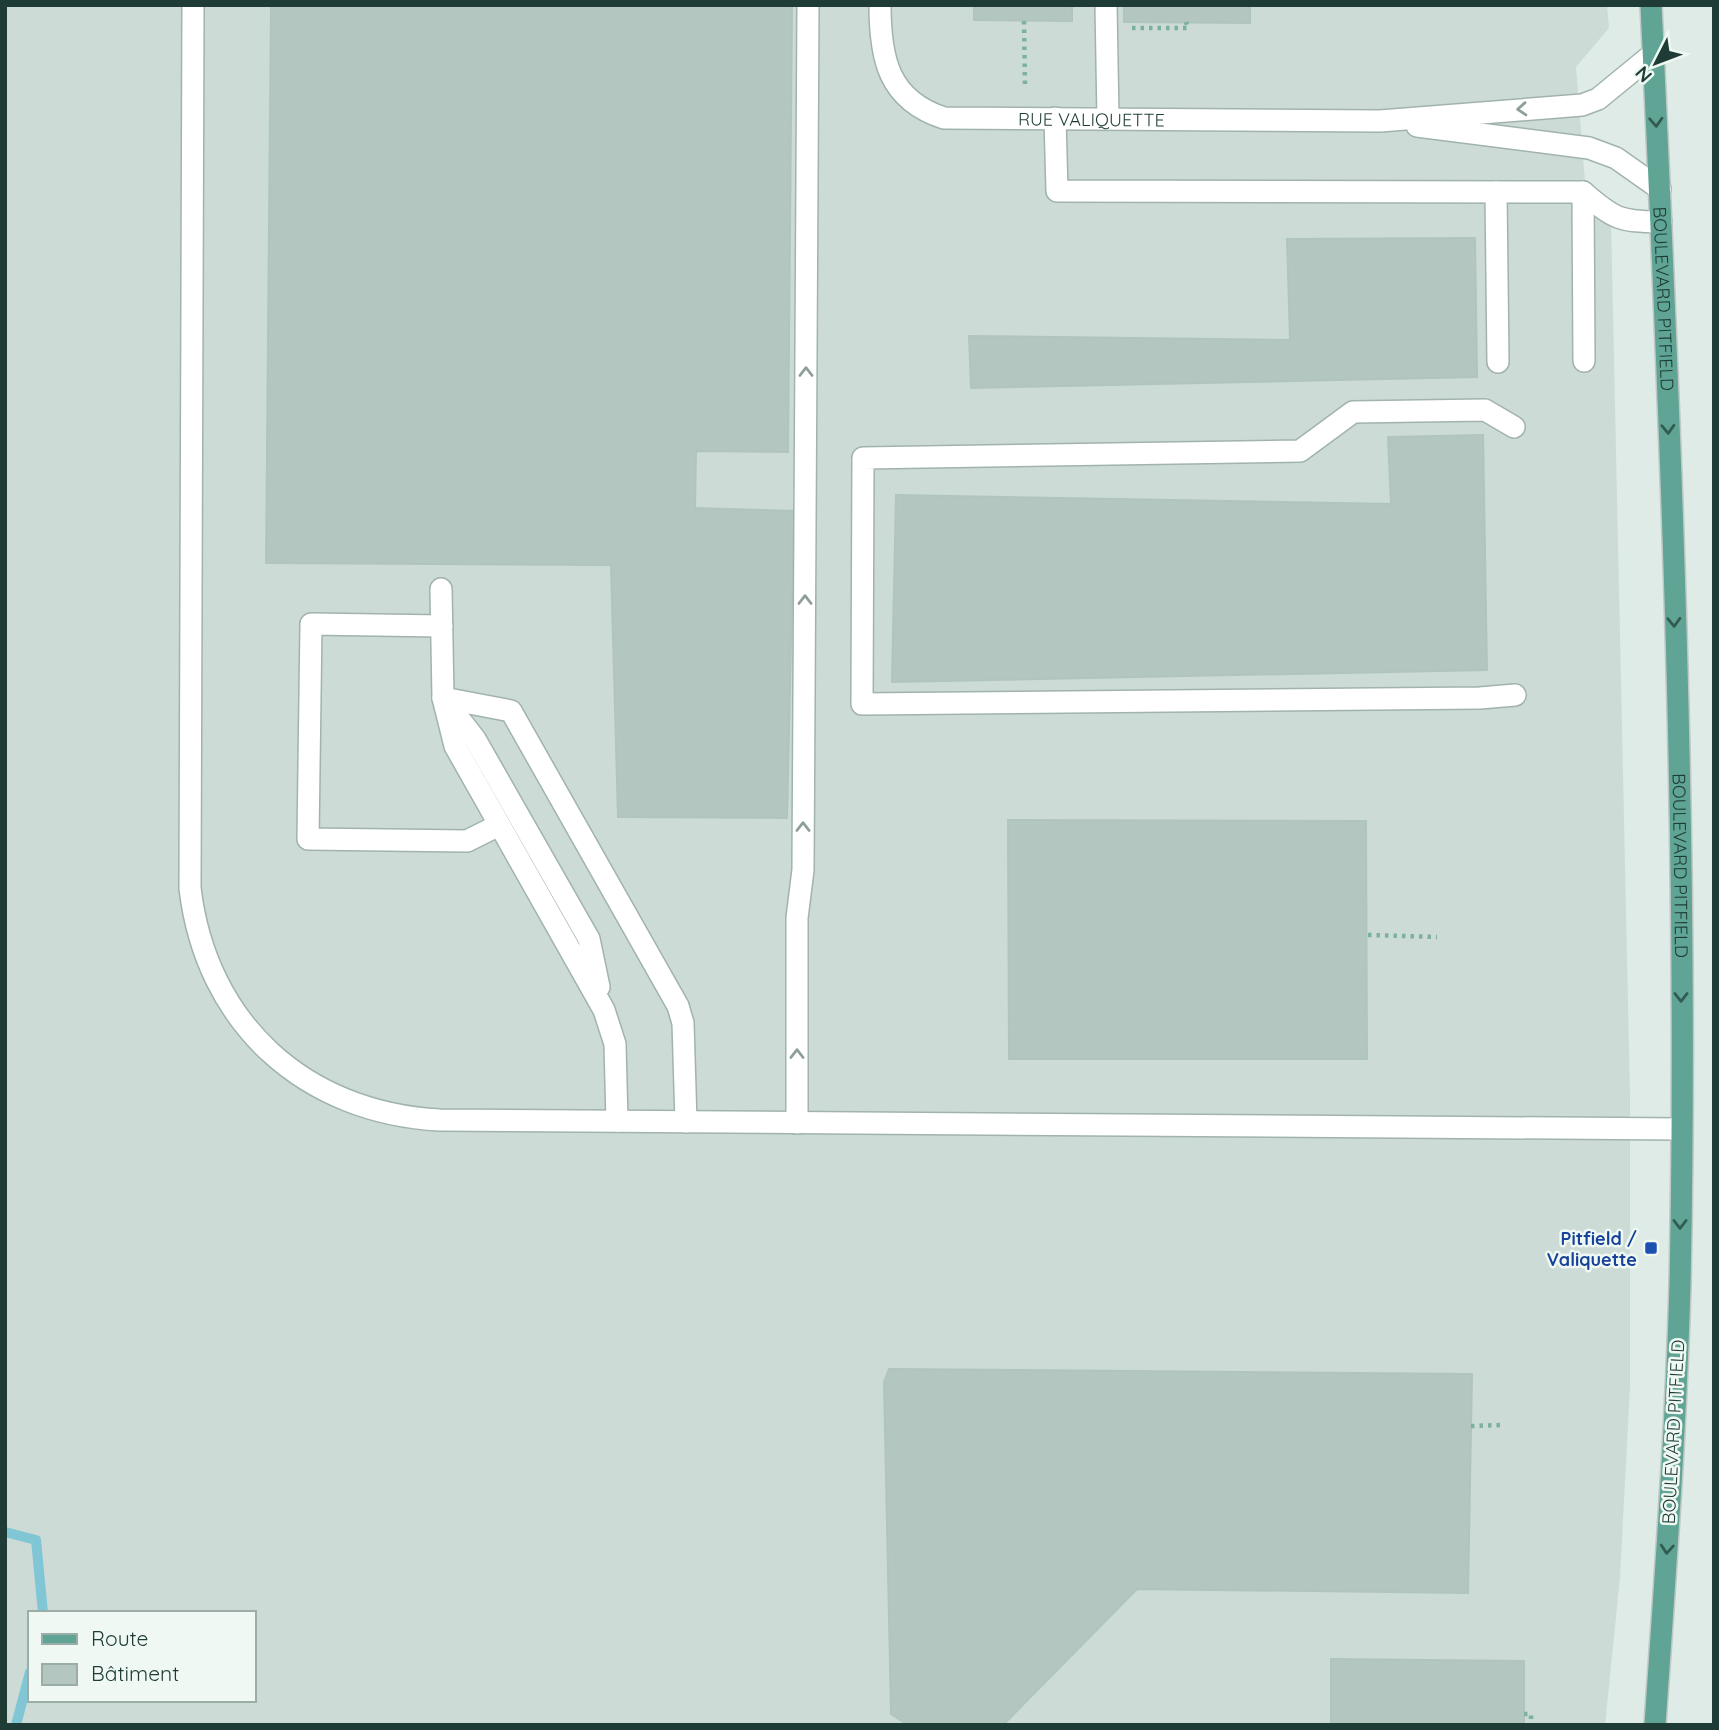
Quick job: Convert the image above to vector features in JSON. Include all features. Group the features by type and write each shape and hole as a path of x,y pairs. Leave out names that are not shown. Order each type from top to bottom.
{"main road":[{"name":"BOULEVARD PITFIELD","path":"1651,5 1660,189 1677,719 1681,945 1680,1285 1655,1725"}],"street":[{"path":"193,5 189,866 193,910 204,953 234,1011 262,1045 314,1085 354,1104 418,1119 1680,1129"},
{"path":"797,1123 797,918 803,856 808,5"},
{"name":"RUE VALIQUETTE","path":"880,5 881,43 893,81 907,99 926,112 944,118 1380,121 1590,103 1653,54"},
{"path":"1106,5 1108,118"},
{"path":"1490,112 1490,136"},
{"path":"1055,118 1057,191 1583,192 1610,216 1627,221 1661,222"},
{"name":"RUE VALIQUETTE","path":"1380,121 1589,148 1616,158 1660,189"},
{"path":"1496,192 1498,362"},
{"path":"1583,192 1584,361"},
{"path":"1514,427 1485,410 1353,412 1300,451 863,458 862,704 1480,698 1515,695"},
{"path":"441,589 443,698 455,746 604,1010"},
{"path":"442,626 311,624 308,839 467,841 499,825"},
{"path":"443,698 475,739 589,939 604,1010 615,1044 617,1121"},
{"path":"443,698 512,711 678,1006 682,1023 686,1122"}],"path":[{"path":"1024,21 1025,85"},
{"path":"1124,28 1188,28 1186,22"},
{"path":"1368,935 1437,937"},
{"path":"1471,1426 1501,1425"},
{"path":"1524,1714 1531,1714 1531,1725"}],"shaded area":[{"path":"5,5 1607,5 1609,28 1576,67 1585,182 1611,222 1630,1096 1630,1386 1620,1577 1605,1725 5,1725"}],"building":[{"path":"271,5 792,5 788,452 696,451 695,508 794,511 787,818 618,817 611,565 266,563"},
{"path":"974,5 1072,5 1072,21 974,20"},
{"path":"1124,5 1250,5 1250,23 1124,22"},
{"path":"1475,238 1477,377 971,388 969,336 1290,340 1287,239"},
{"path":"1483,435 1487,670 892,682 896,495 1391,504 1388,437"},
{"path":"1008,820 1366,821 1367,1059 1009,1059"},
{"path":"889,1369 1472,1374 1468,1593 1137,1589 1003,1725 908,1725 891,1714 884,1382"},
{"path":"1331,1659 1524,1661 1524,1725 1331,1725"}],"waterway":[{"path":"5,1532 36,1540 43,1611"},
{"path":"16,1725 28,1680"}],"place":[{"name":"Pitfield / Valiquette","path":"1651,1248"}]}
